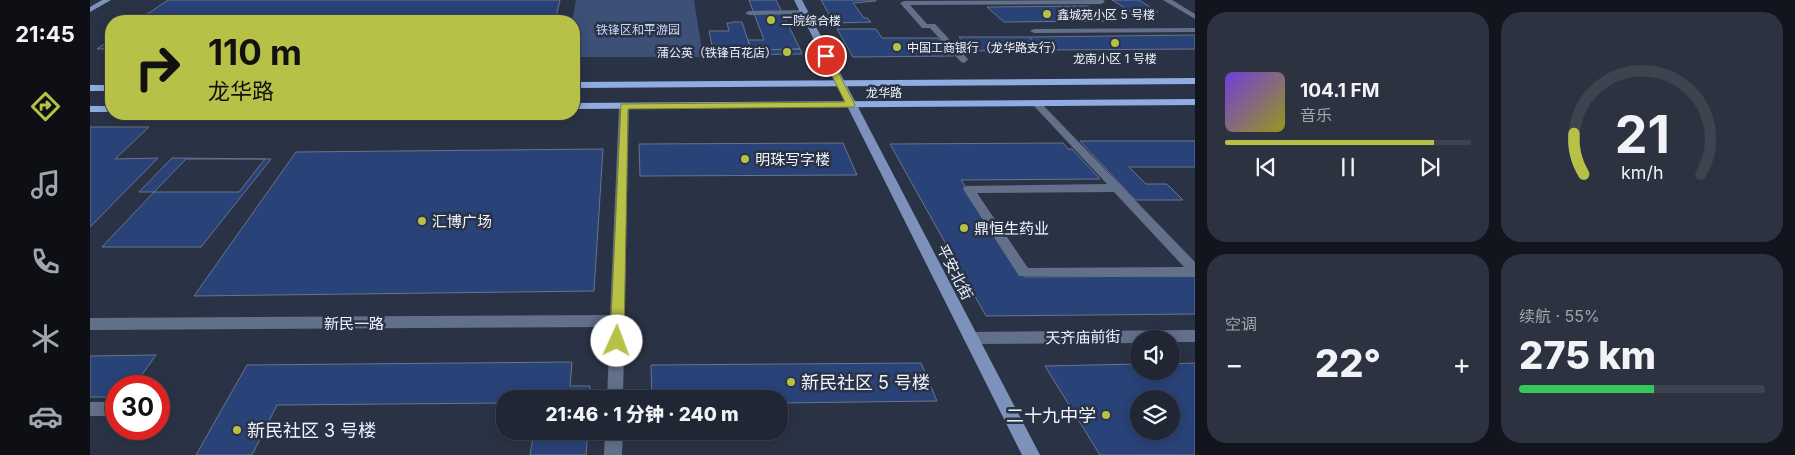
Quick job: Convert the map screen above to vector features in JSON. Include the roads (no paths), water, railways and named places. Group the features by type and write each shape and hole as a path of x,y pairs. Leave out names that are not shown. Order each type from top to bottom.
{"main road":[{"name":"龙华路","path":"580,85 1195,81"},
{"path":"90,88 105,88"},
{"name":"龙华路","path":"580,106 1195,102"},
{"path":"90,109 105,109"}],"street":[{"path":"90,10 107,0"},
{"name":"平安北街","path":"798,0 1031,455"},
{"path":"964,60 932,26 925,26 904,3 1101,2 1098,0"},
{"path":"1167,0 1195,17"},
{"path":"749,13 804,12"},
{"path":"1034,31 1195,30"},
{"path":"1037,104 1195,271"},
{"path":"615,390 624,106"},
{"path":"1116,188 969,189 1024,273 1195,271"},
{"name":"新民一路","path":"90,324 617,321"},
{"name":"天齐庙前街","path":"971,338 1195,336"},
{"path":"90,409 105,409"},
{"path":"613,455 614,440"}],"place":[{"name":"鑫城苑小区 5 号楼","path":"1047,14"},
{"name":"二院综合楼","path":"771,20"},
{"name":"龙南小区 1 号楼","path":"1115,43"},
{"name":"中国工商银行（龙华路支行）","path":"897,47"},
{"name":"蒲公英（铁锋百花店）","path":"787,52"},
{"name":"明珠写字楼","path":"745,159"},
{"name":"汇博广场","path":"422,221"},
{"name":"鼎恒生药业","path":"964,228"},
{"name":"新民社区 5 号楼","path":"791,382"},
{"name":"二十九中学","path":"1106,415"},
{"name":"新民社区 3 号楼","path":"237,430"}],"park label":[{"name":"铁锋区和平游园","path":"638,29"}]}
